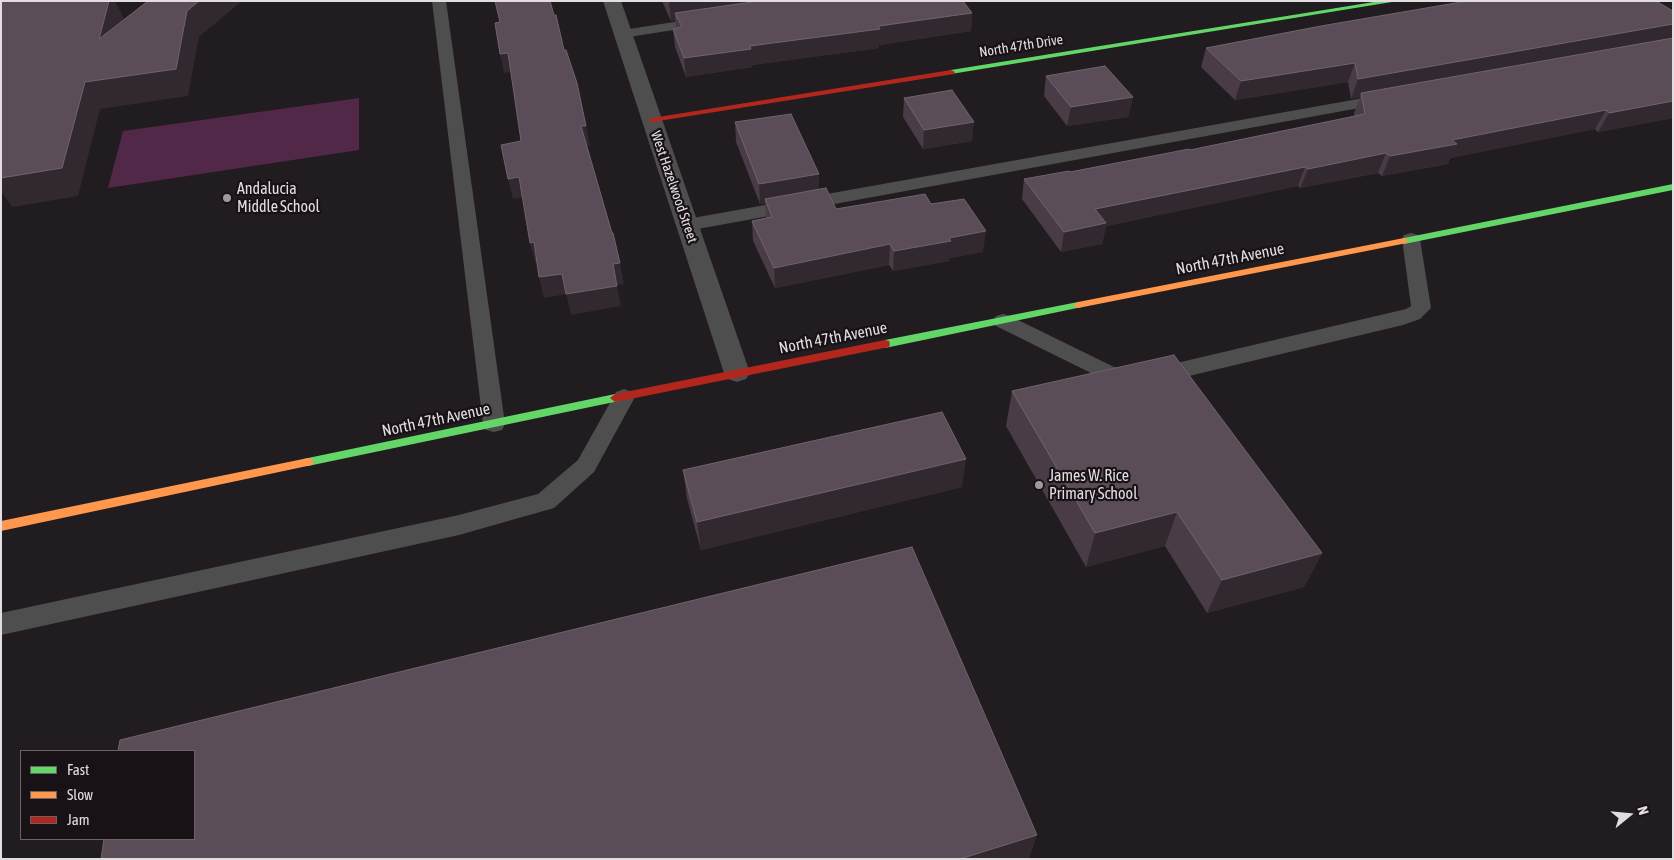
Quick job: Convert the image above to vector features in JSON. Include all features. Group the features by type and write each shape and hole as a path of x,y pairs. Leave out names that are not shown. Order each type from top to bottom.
{"street":[{"name":"West Hazelwood Street","path":"612,1 737,373"},
{"name":"North 47th Drive","path":"652,120 1395,1"},
{"name":"North 47th Avenue","path":"1,526 737,373 1672,188"}],"lane":[{"path":"439,1 494,424"},
{"path":"623,34 717,19"},
{"path":"687,226 1400,96"},
{"path":"1003,321 1108,373 1134,378 1147,378 1414,314 1421,308 1411,239"},
{"path":"1,624 459,525 546,501 586,466 624,397"}],"shaded area":[{"path":"359,98 359,150 108,188 123,131"}],"building":[{"path":"1,1 109,1 99,39 148,1 199,1 187,11 176,69 85,82 62,168 1,178"},
{"path":"495,1 550,1 554,15 556,15 564,50 566,50 577,83 586,126 581,126 620,263 613,264 617,286 566,294 562,274 539,277 534,242 530,243 519,177 508,179 501,145 521,141 508,53 500,54 495,23 500,22"},
{"path":"759,1 963,1 972,13 878,26 880,29 750,46 751,49 684,58 673,29 682,27 675,13"},
{"path":"1467,1 1656,1 1673,11 1673,24 1358,79 1355,63 1241,81 1206,48 1321,26"},
{"path":"1673,38 1673,101 1609,113 1606,110 1452,140 1457,144 1390,156 1386,153 1308,169 1305,167 1095,209 1106,223 1064,232 1024,179 1190,150 1365,114 1361,93"},
{"path":"1105,66 1133,97 1071,107 1046,76"},
{"path":"952,90 974,122 924,130 904,98"},
{"path":"791,114 819,174 759,184 735,122"},
{"path":"826,188 836,209 925,194 931,204 964,199 986,231 949,238 951,241 894,251 890,244 774,268 752,221 772,217 765,199"},
{"path":"1174,355 1322,553 1222,580 1177,512 1095,533 1012,391"},
{"path":"942,412 966,459 697,522 683,470"},
{"path":"912,547 1037,835 960,859 101,859 104,840 195,840 195,750 118,750 120,740"}],"traffic: fast":[{"path":"951,72 1395,1"},
{"path":"1404,241 1673,187"},
{"path":"885,344 1078,305"},
{"path":"308,462 615,398"}],"traffic: slow":[{"path":"1078,305 1404,241"},
{"path":"1,526 308,462"}],"traffic: jam":[{"path":"652,120 951,72"},
{"path":"615,398 885,344"}],"place":[{"name":"Andalucia Middle School","path":"227,198"},
{"name":"James W. Rice Primary School","path":"1039,485"}]}
